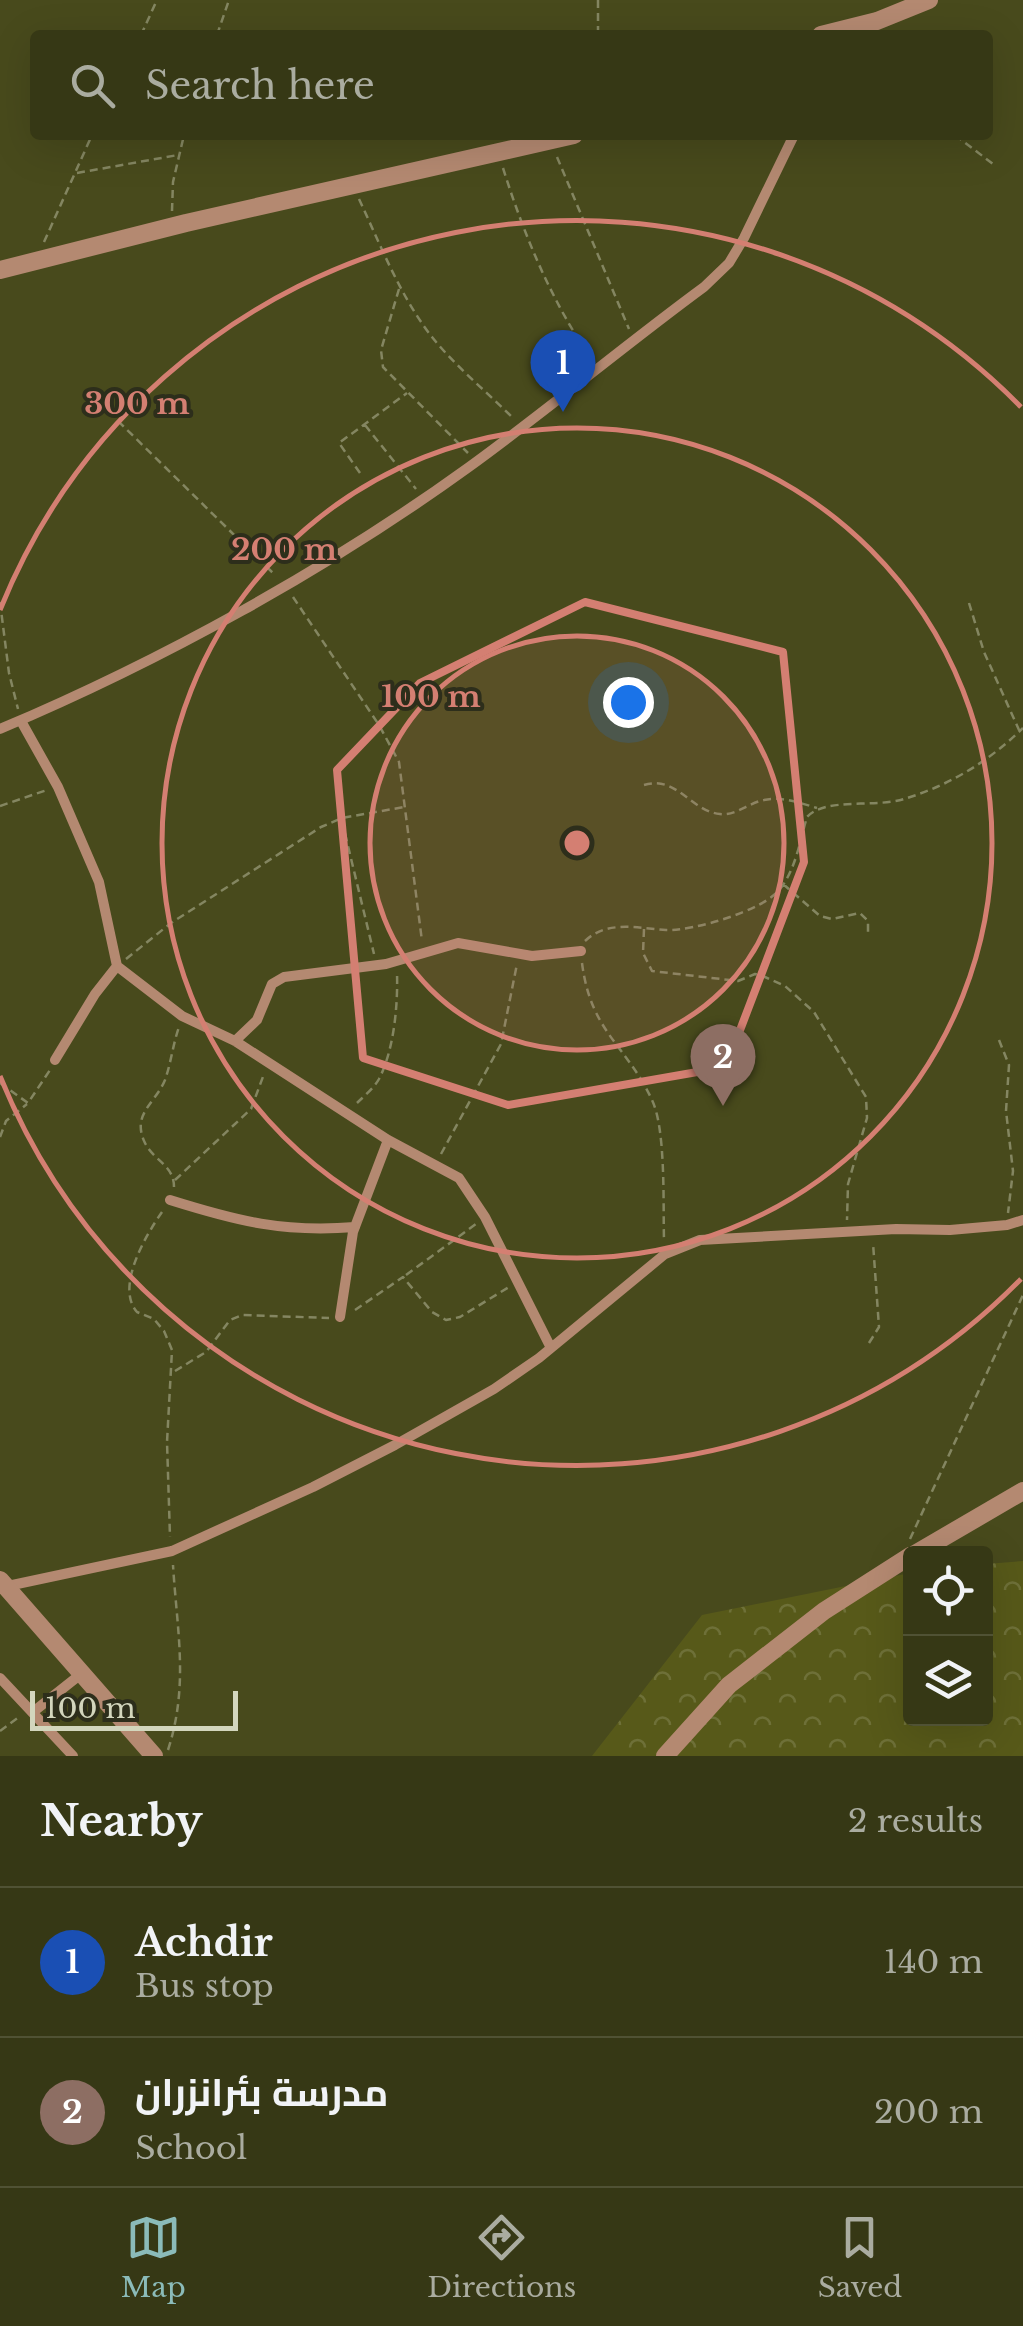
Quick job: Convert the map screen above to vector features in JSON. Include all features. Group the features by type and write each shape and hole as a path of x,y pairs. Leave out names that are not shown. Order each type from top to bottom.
{"street":[{"path":"872,28 918,1"},
{"path":"0,270 551,140"},
{"path":"0,730 141,665 362,539 477,461 730,263 792,140"},
{"path":"21,721 58,787 99,882 117,966 182,1016 235,1041 388,1140 459,1178 485,1217 550,1348"},
{"path":"235,1041 257,1020 268,990 278,980 293,974 396,962 458,943 546,956 581,951"},
{"path":"56,1060 95,994 117,966"},
{"path":"340,1318 355,1227 388,1140"},
{"path":"170,1200 252,1225 297,1230 355,1227"},
{"path":"154,1756 2,1584 172,1551 254,1515 395,1445 494,1389 665,1254 700,1240 872,1230 950,1230 1023,1220"},
{"path":"929,1546 1023,1491"},
{"path":"665,1756 729,1685 824,1611 903,1561"},
{"path":"32,1710 80,1674"},
{"path":"0,1678 74,1756"}],"path":[{"path":"143,30 157,0"},
{"path":"219,30 229,0"},
{"path":"598,0 598,30"},
{"path":"35,262 90,140"},
{"path":"172,227 173,182 182,140"},
{"path":"551,140 634,339"},
{"path":"962,140 993,164"},
{"path":"498,153 548,287 567,324 598,368"},
{"path":"76,174 178,155"},
{"path":"354,187 400,286 434,339 522,427"},
{"path":"400,286 380,359 383,367 477,461"},
{"path":"360,473 339,443 408,392"},
{"path":"118,421 284,584 392,747 399,762 406,806 423,952"},
{"path":"364,424 423,498"},
{"path":"0,602 9,673 21,721"},
{"path":"644,785 656,781 667,784 707,811 722,815 767,799 819,808 883,804 943,785 985,761 1021,730 984,652 969,603"},
{"path":"0,806 58,787"},
{"path":"117,966 171,922 322,827 342,818 406,806"},
{"path":"665,1254 659,1131 654,1104 597,1020 586,989 581,951 590,936 604,928 687,929 763,903 783,884 796,858 807,817 819,808"},
{"path":"342,818 377,965"},
{"path":"783,884 820,916 832,919 860,914 868,922 868,932"},
{"path":"644,927 643,953 652,971 738,980 755,974 765,977 785,986 803,1001 830,1035 866,1097 867,1118 848,1184 846,1232"},
{"path":"436,1164 501,1044 518,953"},
{"path":"347,1114 378,1081 389,1051 397,1010 396,962"},
{"path":"166,1756 178,1718 182,1676 167,1488 172,1350 164,1330 154,1319 137,1312 129,1298 144,1240 170,1200 174,1181 172,1172 147,1148 140,1120 166,1077 182,1016"},
{"path":"999,1040 1009,1064 1010,1081 1006,1111 1013,1171 1007,1225"},
{"path":"0,1137 6,1121 28,1103 56,1060"},
{"path":"174,1181 251,1108 260,1079 272,1064"},
{"path":"0,1083 28,1103"},
{"path":"403,1277 485,1217"},
{"path":"869,1343 879,1326 872,1230"},
{"path":"913,1546 1023,1295"},
{"path":"0,1731 32,1710"}],"highlighted area":[{"path":"585,602 783,652 804,862 726,1067 508,1105 363,1058 337,770 420,683"}],"green space":[{"path":"1023,1561 1023,1756 592,1756 702,1615 903,1574 903,1726 993,1726 993,1563"}],"place":[{"name":"Achdir","path":"563,412"},
{"name":"مدرسة بئرانزران","path":"723,1106"}]}
